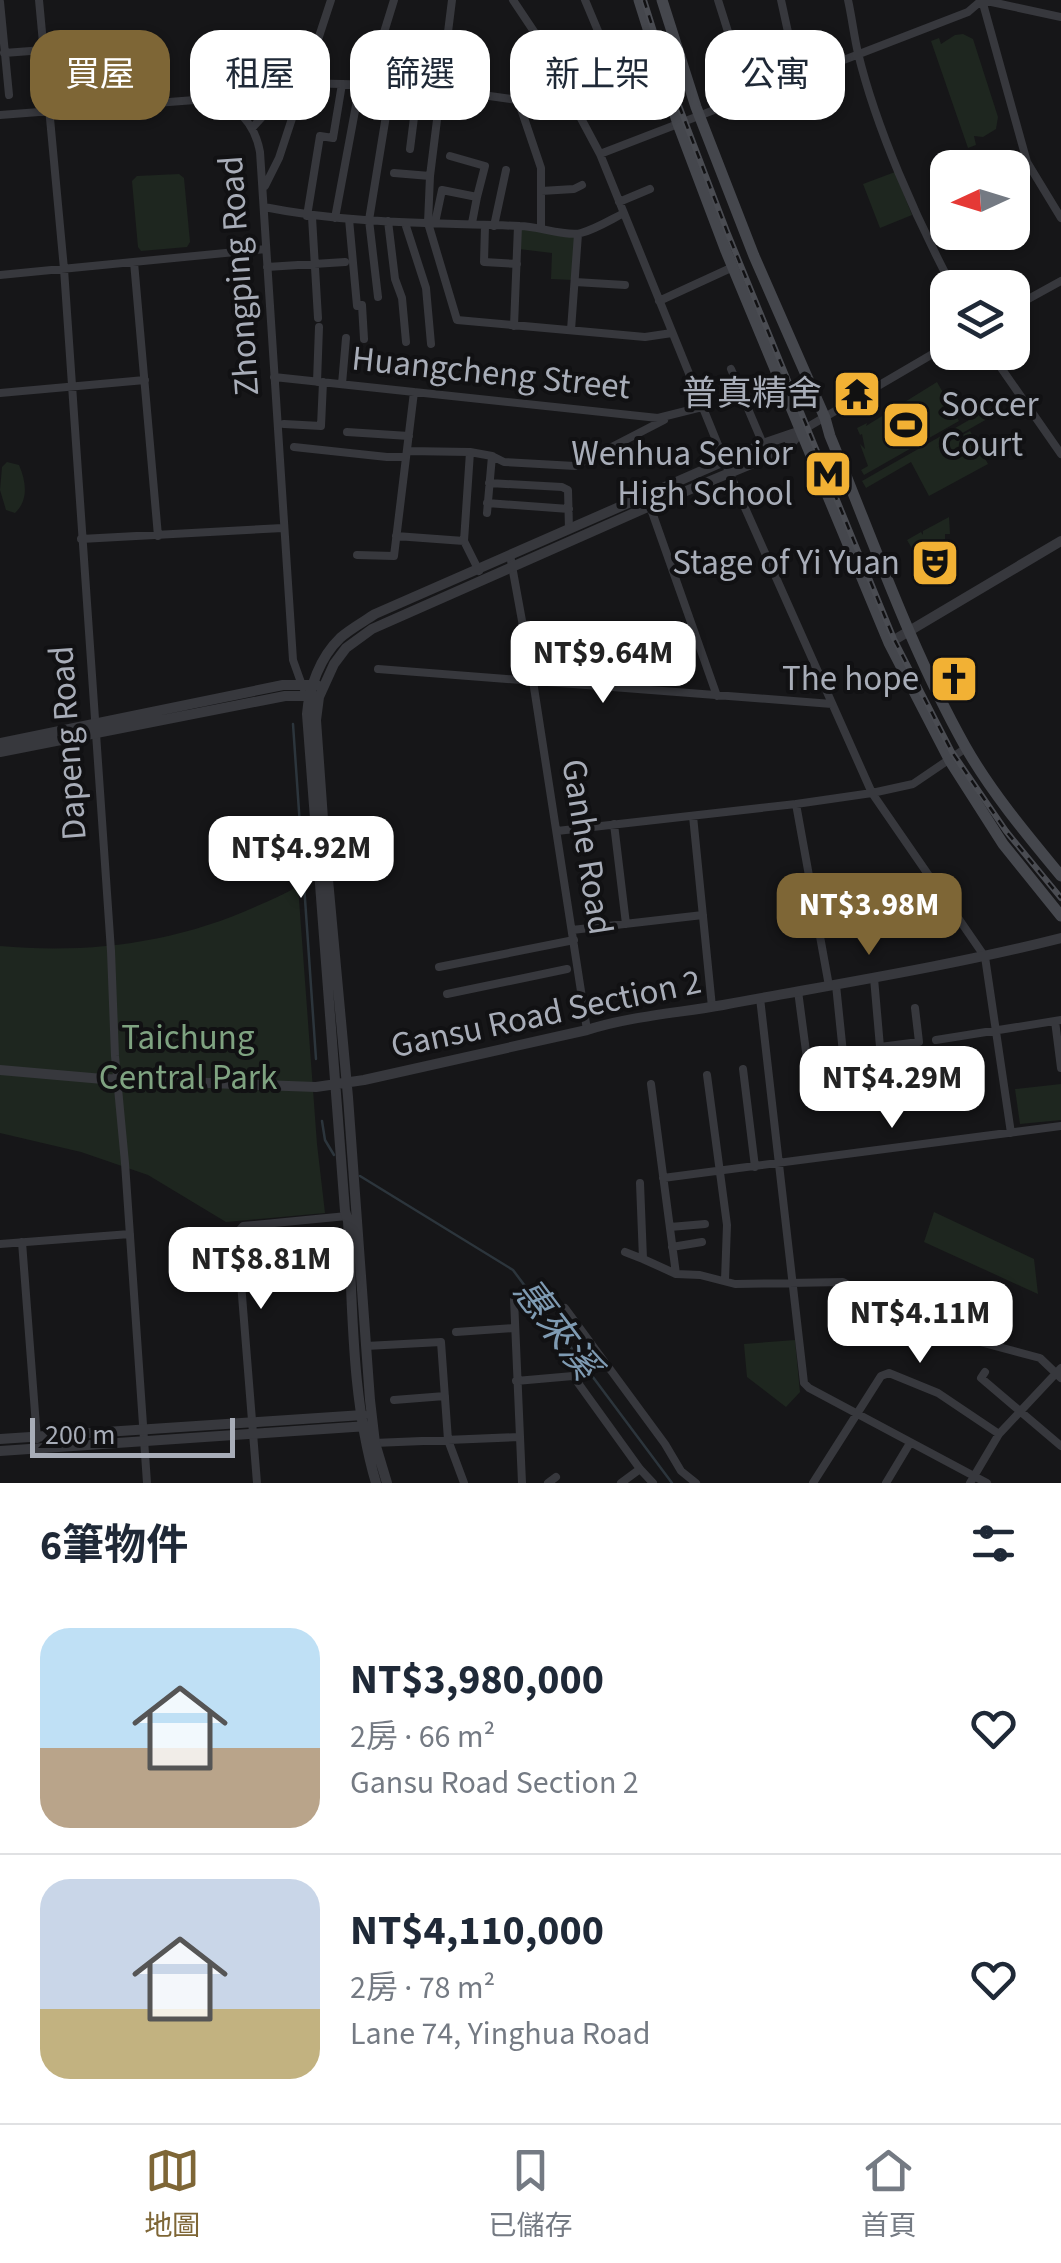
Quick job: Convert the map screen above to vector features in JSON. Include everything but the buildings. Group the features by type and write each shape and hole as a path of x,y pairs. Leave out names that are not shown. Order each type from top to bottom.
{"main road":[{"path":"639,0 678,124 733,267 890,643 950,761 1004,844 1061,916"},
{"path":"662,0 700,115 754,256 825,418 908,631 966,748 1061,876"}],"street":[{"name":"Dapeng Road","path":"39,0 42,30"},
{"path":"321,30 331,0"},
{"path":"383,30 394,0"},
{"path":"448,30 452,0"},
{"path":"513,0 533,30"},
{"path":"585,0 598,30"},
{"path":"718,0 727,30"},
{"path":"781,0 788,30"},
{"path":"848,0 858,55 878,119 946,270"},
{"path":"845,60 968,12 982,0"},
{"path":"982,0 1061,18"},
{"path":"982,0 1027,162 1061,218"},
{"path":"0,2 8,95"},
{"path":"2,53 30,51"},
{"path":"330,84 350,84"},
{"path":"334,138 342,84"},
{"name":"Zhongping Road","path":"170,102 214,99 225,102 252,128 260,152 292,660 313,689"},
{"name":"Zhongping Road","path":"0,115 30,113"},
{"path":"600,154 705,113"},
{"name":"Dapeng Road","path":"51,120 147,1483"},
{"path":"252,128 260,120"},
{"path":"263,190 291,120"},
{"path":"335,218 355,120"},
{"path":"378,296 369,220 385,120"},
{"path":"410,150 414,120"},
{"path":"437,120 430,176 432,223 457,320 646,337 672,333"},
{"path":"525,120 541,168 541,228"},
{"path":"582,120 600,154 727,467 872,793 985,958 1011,1132"},
{"path":"284,424 321,426 319,322 310,216 320,136 350,140"},
{"path":"450,156 485,166 472,222"},
{"path":"506,170 489,226 484,262 517,264"},
{"path":"394,173 430,176"},
{"path":"541,191 582,185"},
{"path":"619,202 650,189"},
{"path":"432,223 442,190 477,197"},
{"path":"264,207 310,216 405,223 472,222 578,234 624,214"},
{"path":"349,219 364,339"},
{"path":"388,221 406,342"},
{"path":"405,223 426,288 431,344"},
{"path":"514,326 518,226"},
{"path":"571,330 578,234"},
{"path":"0,275 266,249"},
{"path":"134,262 158,536"},
{"path":"267,267 345,262"},
{"path":"659,301 733,267"},
{"path":"1030,298 1061,281"},
{"path":"575,282 625,284"},
{"path":"342,384 346,338"},
{"path":"727,467 764,444 825,418 930,356"},
{"path":"731,369 764,444"},
{"path":"1003,370 1061,454"},
{"name":"Huangcheng Street","path":"274,377 658,418 702,406"},
{"path":"0,393 144,380"},
{"path":"357,554 394,556 414,392"},
{"path":"294,448 388,457 470,452 504,462 575,466 674,415"},
{"path":"376,1483 367,1421 313,689 324,658 339,638 374,614 480,575 727,467 786,448 801,431"},
{"path":"347,432 408,436"},
{"path":"470,452 464,542 480,575"},
{"path":"492,456 487,508 569,509"},
{"path":"489,484 568,490 570,529"},
{"path":"512,560 570,529 648,501"},
{"path":"648,501 716,696"},
{"path":"81,539 283,528"},
{"path":"396,536 464,542"},
{"path":"890,643 1061,541"},
{"name":"Ganhe Road","path":"512,560 588,1030"},
{"path":"378,670 832,704"},
{"path":"0,743 313,689"},
{"path":"0,752 95,728"},
{"path":"557,831 872,793 913,784 966,748"},
{"path":"796,804 843,1053"},
{"path":"693,816 712,1007"},
{"path":"614,824 626,924"},
{"path":"438,967 626,924 703,914"},
{"name":"Gansu Road Section 2","path":"0,1070 117,1080 316,1087 341,1084 613,1022 985,958 1061,938"},
{"path":"447,994 566,969"},
{"path":"874,978 880,1047 919,1042 915,1008"},
{"path":"798,992 807,1059"},
{"path":"760,998 804,1383 972,1480 987,1483"},
{"path":"936,1040 1058,1020 1061,1068"},
{"path":"743,1070 756,1167"},
{"path":"708,1075 727,1225 725,1280"},
{"path":"650,1084 676,1274"},
{"path":"663,1178 1061,1126"},
{"path":"640,1183 643,1259"},
{"path":"351,1216 366,1346 367,1421"},
{"path":"257,1483 237,1232 243,1226 351,1216"},
{"path":"670,1227 704,1224"},
{"path":"0,1244 130,1234"},
{"path":"22,1242 37,1443"},
{"path":"672,1248 702,1242"},
{"path":"626,1252 676,1274 700,1275 735,1284 844,1282 928,1328 1040,1358 1059,1373 999,1434 972,1480"},
{"path":"514,1299 522,1483"},
{"path":"565,1308 681,1471 696,1483"},
{"path":"456,1332 514,1328"},
{"path":"366,1346 441,1342 448,1440 464,1483"},
{"path":"985,1372 981,1378 1061,1446"},
{"path":"813,1483 881,1376 889,1373 938,1393 999,1434"},
{"path":"516,1380 573,1376 653,1483"},
{"path":"394,1400 445,1396"},
{"path":"0,1451 37,1443 367,1421"},
{"path":"370,1444 519,1438"},
{"path":"0,1439 37,1443"},
{"path":"886,1483 910,1443"},
{"path":"370,1444 387,1483"},
{"path":"622,1483 640,1470"}],"green space":[{"path":"963,34 973,39 998,117 996,129 983,137 974,136 976,145 968,148 931,41 939,38 941,44"},
{"path":"895,172 912,215 880,228 863,184"},
{"path":"179,174 184,178 190,242 187,247 141,251 132,181 137,176"},
{"path":"520,228 575,236 573,280 551,279 552,253 519,249"},
{"path":"937,382 959,421 864,475 861,470 868,466 860,444 865,449 862,434 857,428"},
{"path":"999,403 1003,410 936,448 970,431 988,464 929,496 911,462 866,488 862,481"},
{"path":"7,462 19,465 25,484 23,502 15,513 6,510 0,490 2,467"},
{"path":"949,517 950,534 934,543 942,559 951,556 952,563 929,576 921,565 927,562 934,569 941,562 930,558 921,563 921,553 916,555 907,540 921,532 923,535 923,531"},
{"name":"Taichung Central Park","path":"298,886 325,1213 226,1222 148,1175 81,1152 0,1133 0,946 99,947 163,937 226,919"},
{"path":"1061,1084 1061,1120 1020,1124 1015,1089"},
{"path":"934,1212 1034,1259 1038,1294 924,1242"},
{"path":"795,1340 800,1392 786,1407 747,1377 744,1344"}],"waterway":[{"name":"惠來溪","path":"293,724 316,1059"},
{"name":"惠來溪","path":"322,1121 325,1140 334,1155"},
{"name":"惠來溪","path":"360,1176 513,1270 672,1483"}],"railway":[{"path":"644,0 669,79 728,234 894,639 952,752 1006,831 1061,898"}],"place":[{"name":"普真精舍","path":"857,394"},
{"name":"Soccer Court","path":"906,425"},
{"name":"Wenhua Senior High School","path":"828,474"},
{"name":"Stage of Yi Yuan","path":"935,563"},
{"name":"The hope","path":"954,679"}]}
